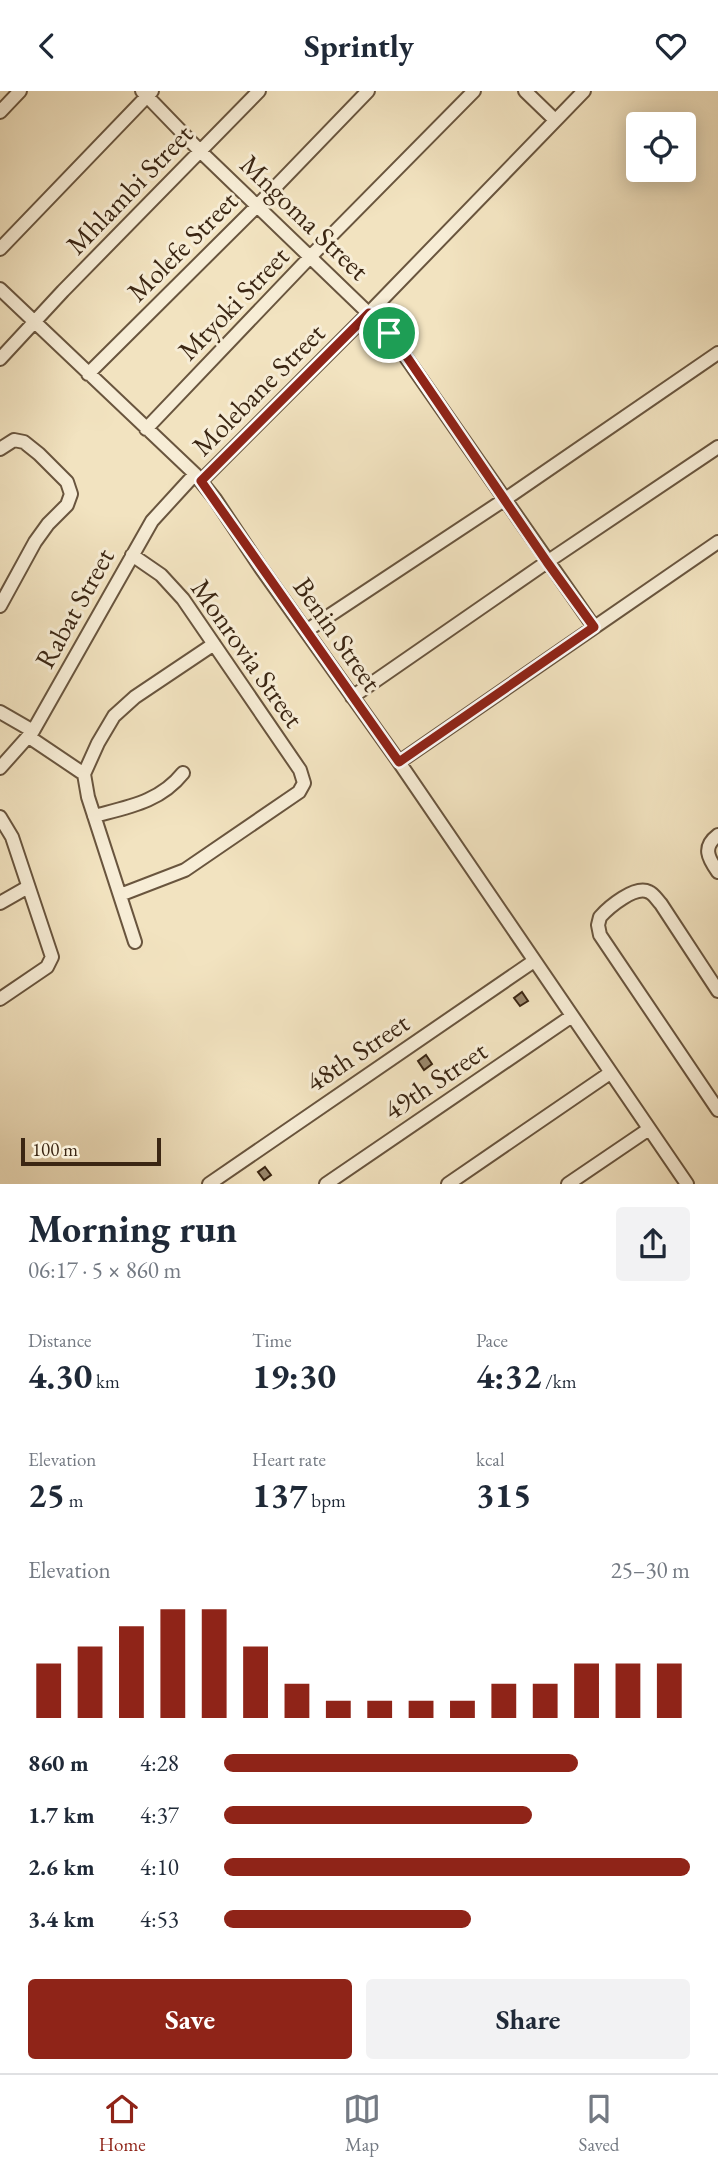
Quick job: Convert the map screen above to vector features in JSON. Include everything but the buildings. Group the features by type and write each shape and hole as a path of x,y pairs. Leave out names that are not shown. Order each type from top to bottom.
{"street":[{"path":"0,112 20,91"},
{"name":"Mhlambi Street","path":"0,359 259,91"},
{"name":"Molefe Street","path":"88,374 368,91"},
{"name":"Mtyoki Street","path":"146,429 474,91"},
{"path":"525,91 555,120"},
{"name":"Molebane Street","path":"198,477 369,313 584,91"},
{"path":"0,249 147,93"},
{"name":"Mngoma Street","path":"147,93 200,151 396,341 594,627"},
{"name":"Benin Street","path":"0,289 198,477 399,762 687,1184"},
{"path":"306,631 504,500 718,353"},
{"path":"0,449 14,440 28,444 72,490 70,500 35,542 0,605"},
{"path":"352,697 718,447"},
{"name":"Rabat Street","path":"0,768 31,734 159,512 198,477"},
{"path":"399,762 718,541"},
{"name":"Monrovia Street","path":"120,895 185,870 299,792 304,783 300,769 183,599 167,581 132,555"},
{"path":"135,942 94,816 84,774 98,743 121,709 214,644"},
{"path":"0,712 84,774"},
{"path":"94,816 152,800 168,789 183,773"},
{"path":"0,817 12,837 51,954 47,967 0,999"},
{"path":"718,835 707,848 709,859 718,872"},
{"path":"0,903 28,887"},
{"path":"718,991 661,904 650,892 645,890 633,893 603,914 598,921 600,935 718,1109"},
{"name":"48th Street","path":"209,1184 534,961"},
{"name":"49th Street","path":"326,1184 572,1016"},
{"path":"448,1184 610,1073"},
{"path":"568,1184 649,1129"}],"route":[{"path":"369,313 389,333 594,627 399,762 201,481 369,313"}]}
